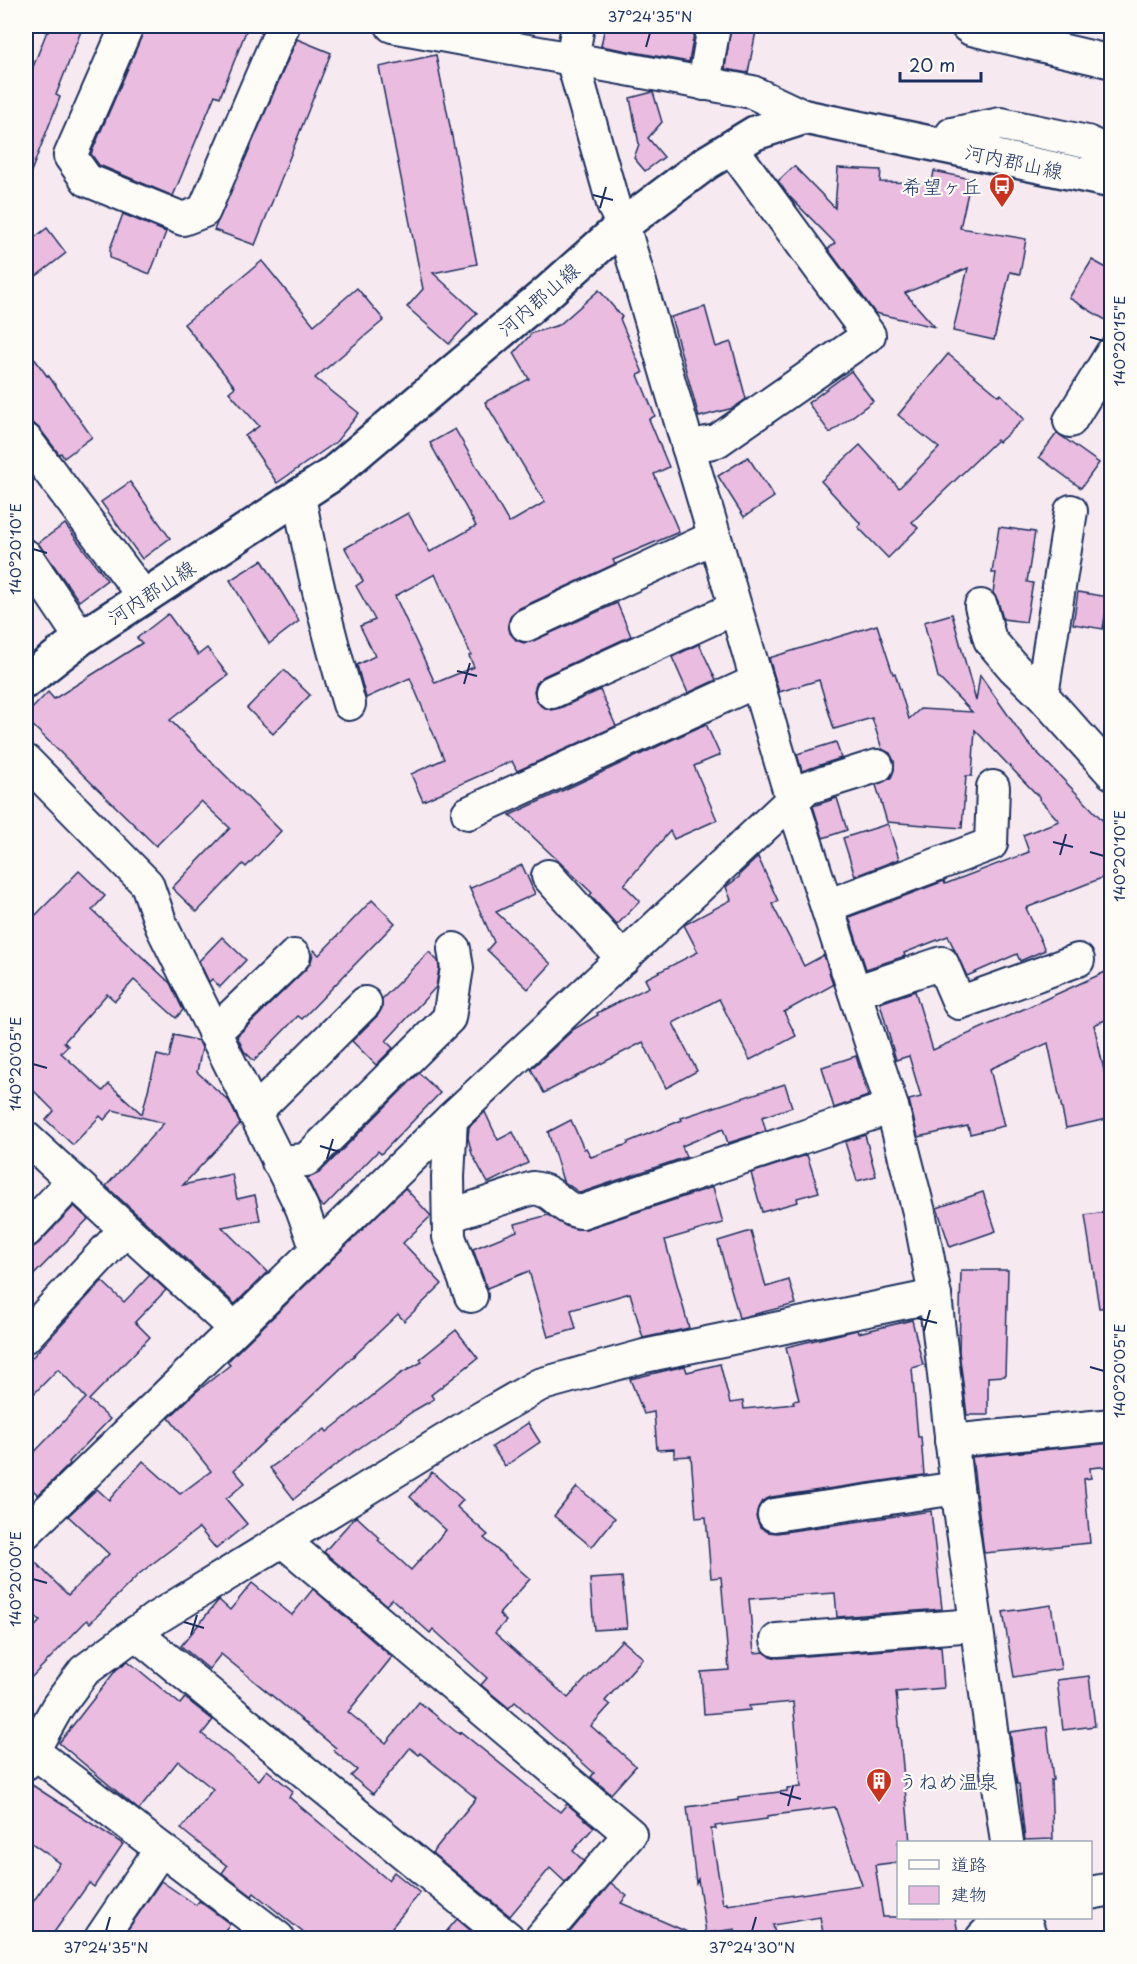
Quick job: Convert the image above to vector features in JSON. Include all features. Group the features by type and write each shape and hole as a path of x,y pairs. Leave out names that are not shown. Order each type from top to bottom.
{"main road":[{"name":"河内郡山線","path":"26,681 81,638 340,467 549,291 622,225 706,163 755,133 805,117 1112,181"}],"street":[{"path":"127,26 70,156 87,180 183,219 204,211 284,26"},
{"path":"392,26 460,32 572,59 752,92 805,117"},
{"path":"578,26 572,59 614,207 622,225 792,800 892,1107 919,1212 934,1296 975,1625 1007,1841"},
{"path":"704,84 714,26"},
{"path":"967,26 971,29 1112,62"},
{"path":"943,146 952,134 1001,123 1087,142 1112,155"},
{"path":"688,447 717,441 869,335 731,147"},
{"path":"1070,421 1112,353"},
{"path":"26,440 144,597"},
{"path":"299,495 307,544 330,642 349,704"},
{"path":"1042,695 1071,511"},
{"path":"526,625 714,537"},
{"path":"26,556 81,638"},
{"path":"981,606 990,640 1112,773"},
{"path":"552,692 735,608"},
{"path":"468,813 758,681"},
{"path":"26,761 147,884 162,927 302,1208 317,1250"},
{"path":"26,1532 452,1119 792,800 807,788 877,766"},
{"path":"827,906 991,844 993,787"},
{"path":"548,876 622,959"},
{"path":"278,1162 306,1160 449,1018 457,968 454,949"},
{"path":"214,1033 294,956"},
{"path":"855,992 942,963 959,1003 1078,960"},
{"path":"254,1113 365,1003"},
{"path":"449,1216 533,1188 544,1189 552,1193 562,1205 581,1212 892,1107"},
{"path":"452,1119 448,1177 449,1237 471,1296"},
{"path":"26,1138 234,1328"},
{"path":"26,1231 72,1182"},
{"path":"26,1336 125,1230"},
{"path":"278,1938 160,1849 30,1757 58,1706 84,1671 135,1633 282,1540 539,1385 644,1356 934,1296"},
{"path":"951,1441 1112,1425"},
{"path":"774,1515 957,1488"},
{"path":"282,1540 630,1834 541,1938"},
{"path":"777,1640 975,1625"},
{"path":"135,1633 508,1938"},
{"path":"101,1938 160,1849"},
{"path":"1092,1893 1112,1889"},
{"path":"982,1938 999,1919"},
{"path":"1025,1919 1031,1938"}],"building":[{"path":"51,26 83,26 56,95 60,97 27,182 26,85"},
{"path":"145,26 248,26 220,97 215,95 173,196 99,165 91,154"},
{"path":"605,26 695,28 689,62 601,46"},
{"path":"731,26 757,26 748,73 725,69"},
{"path":"297,39 331,53 255,245 214,230"},
{"path":"436,55 477,264 433,273 477,313 449,344 407,307 423,289 379,67"},
{"path":"653,92 662,122 648,138 664,157 645,171 634,158 639,144 630,98"},
{"path":"794,166 835,208 838,168 881,170 880,182 932,183 934,171 971,179 960,228 1026,239 1020,274 1010,272 994,340 953,331 968,268 905,293 935,327 875,313 828,249 835,243 788,195 778,181"},
{"path":"123,214 166,232 150,274 110,258 110,249"},
{"path":"47,228 66,253 26,284 26,244"},
{"path":"1092,260 1112,271 1112,324 1069,298"},
{"path":"262,261 314,325 357,288 384,320 315,378 359,413 336,442 277,483 245,436 259,426 229,392 235,387 184,324"},
{"path":"599,290 622,317 620,319 643,373 638,375 655,416 649,419 669,467 654,474 679,532 613,560 615,564 518,609 511,615 508,624 510,633 516,640 524,643 617,603 631,636 544,676 537,682 534,691 536,700 541,706 551,710 600,690 616,726 517,771 512,761 423,801 411,774 444,759 410,678 366,698 357,665 375,656 360,626 375,620 356,586 363,581 345,548 408,513 430,552 476,526 430,443 455,429 509,523 545,502 485,402 529,379 514,353 532,333 559,325","holes":["435,574 471,655 469,656 474,667 435,683 395,596"]},
{"path":"705,307 716,347 731,342 746,399 733,408 699,417 671,317"},
{"path":"26,347 92,437 64,458 40,429 26,422"},
{"path":"948,354 999,396 1001,394 1024,419 999,442 997,440 912,522 918,528 888,558 858,527 861,524 821,481 860,445 899,488 939,448 898,415"},
{"path":"851,371 873,401 830,433 808,403"},
{"path":"1057,433 1099,463 1081,488 1039,457"},
{"path":"748,457 774,497 744,517 718,476"},
{"path":"130,482 170,538 142,559 101,502"},
{"path":"65,524 107,580 79,601 38,543"},
{"path":"999,527 1035,532 1027,582 1033,583 1026,622 1003,619 993,593 996,573 992,573"},
{"path":"262,560 299,621 269,644 230,580"},
{"path":"1078,592 1108,597 1103,629 1073,624"},
{"path":"168,614 198,655 207,648 228,675 170,720 281,831 246,867 243,864 197,912 172,888 230,828 201,801 156,846 26,719 26,715 48,692 54,699 142,643 137,638"},
{"path":"952,614 976,701 980,675 1027,742 1112,830 1112,874 1026,908 1045,950 1020,961 1017,954 967,976 948,936 904,953 905,956 866,969 849,917 1029,852 1023,835 1059,821 975,730 972,776 966,776 962,828 887,822 876,785 891,778 894,761 890,753 882,749 872,718 834,729 819,680 779,692 769,658 877,625 909,719 920,709 972,712 938,677 924,622"},
{"path":"699,644 716,680 688,693 672,657"},
{"path":"284,670 310,695 273,734 247,708"},
{"path":"706,724 720,755 694,766 717,820 674,839 670,831 624,885 640,901 617,925 590,895 592,893 510,815"},
{"path":"836,742 841,758 802,771 797,754"},
{"path":"837,798 847,830 823,838 813,806"},
{"path":"888,824 899,859 855,876 843,838"},
{"path":"758,857 778,901 772,904 804,966 824,955 833,985 784,1012 796,1036 750,1060 719,999 673,1023 697,1071 666,1088 643,1042 544,1093 531,1069 574,1029 598,1015 597,1013 649,987 645,979 698,952 684,925 731,900 726,887"},
{"path":"522,865 535,894 496,912 551,964 528,989 487,950 494,942 469,887"},
{"path":"79,871 105,896 92,910 170,983 183,1010 176,1018 134,980 115,1001 107,994 64,1042 68,1046 61,1053 103,1091 109,1084 142,1114 157,1055 169,1058 174,1035 199,1041 202,1048 197,1072 229,1101 240,1124 183,1185 232,1174 237,1199 255,1195 260,1220 222,1227 267,1272 235,1304 106,1186 164,1123 113,1110 104,1120 100,1116 73,1145 46,1120 54,1111 26,1083 26,925"},
{"path":"372,900 395,923 302,1019 298,1016 254,1061 244,1051 237,1036 306,969 311,962 314,950 319,955"},
{"path":"222,937 246,960 220,987 212,979 209,982 199,961"},
{"path":"429,952 438,961 436,987 386,1041 393,1048 376,1065 352,1041 378,1015 382,1008 382,999"},
{"path":"1112,969 1112,1017 1094,1025 1112,1107 1112,1118 1066,1128 1048,1043 990,1069 1004,1126 970,1134 968,1126 918,1137 909,1100 921,1097 909,1056 896,1060 880,1003 915,991 933,1050"},
{"path":"856,1056 868,1096 834,1108 822,1067"},
{"path":"419,1073 440,1093 381,1154 378,1151 324,1207 319,1203 307,1178 319,1173"},
{"path":"785,1084 792,1107 762,1117 766,1131 728,1143 723,1129 682,1146 686,1157 580,1193 563,1181 548,1132 571,1120 584,1149 586,1148 591,1157 628,1144 628,1142 682,1120 681,1118"},
{"path":"485,1112 498,1140 513,1132 528,1163 488,1183 472,1154 468,1138 469,1127"},
{"path":"865,1135 876,1176 857,1181 845,1142"},
{"path":"807,1155 819,1192 797,1198 798,1202 762,1212 751,1173"},
{"path":"713,1187 723,1223 665,1240 689,1328 643,1338 630,1293 571,1310 576,1329 548,1337 529,1271 487,1288 473,1249 517,1231 515,1224 548,1215 566,1226 586,1229"},
{"path":"405,1188 431,1216 403,1243 442,1284 404,1321 398,1314 234,1470 245,1483 226,1499 247,1524 216,1549 199,1528 139,1574 90,1623 87,1620 26,1683 26,1636 40,1621 26,1607 26,1553 68,1595 109,1554 68,1516 97,1489 109,1500 143,1461 180,1494 211,1471 169,1418 196,1392 230,1365 227,1362"},
{"path":"983,1192 996,1231 950,1247 937,1208"},
{"path":"74,1206 88,1219 26,1283 26,1248 32,1248 39,1243"},
{"path":"1112,1211 1112,1307 1099,1308 1085,1215"},
{"path":"751,1231 766,1287 789,1280 796,1304 739,1318 718,1241"},
{"path":"961,1270 1008,1270 1005,1376 988,1377 988,1415 967,1415 959,1351"},
{"path":"150,1275 166,1290 135,1322 150,1337 89,1400 110,1419 69,1462 70,1464 38,1495 26,1483 26,1461 86,1398 58,1369 26,1402 26,1364 102,1281 124,1302"},
{"path":"912,1320 923,1365 912,1368 924,1475 771,1497 762,1501 756,1517 760,1527 768,1532 777,1533 931,1511 942,1609 837,1617 835,1593 749,1599 754,1653 764,1652 778,1658 941,1646 944,1688 896,1692 910,1841 897,1841 897,1862 875,1865 883,1917 955,1919 959,1938 824,1938 820,1917 773,1925 776,1938 737,1938 735,1929 706,1933 698,1879 696,1883 687,1807 738,1800 738,1797 801,1787 793,1702 749,1706 750,1710 704,1714 701,1672 729,1670 721,1577 711,1578 706,1517 696,1518 691,1456 674,1457 674,1449 657,1450 654,1412 644,1414 630,1379 685,1366 687,1372 720,1364 730,1403 743,1401 744,1409 794,1404 793,1401 799,1400 786,1347 857,1330 858,1333","holes":["835,1807 862,1885 727,1905 727,1903 723,1904 711,1829 716,1829 715,1826 767,1819 767,1816"]},
{"path":"456,1330 478,1358 431,1395 434,1399 342,1460 294,1499 270,1468 325,1429 327,1432 400,1374 422,1362 420,1359"},
{"path":"528,1423 540,1442 505,1466 492,1447"},
{"path":"1112,1443 1112,1466 1090,1468 1091,1478 1084,1479 1090,1543 984,1553 972,1457"},
{"path":"432,1472 463,1500 457,1507 488,1535 484,1538 530,1579 499,1614 506,1621 495,1633 568,1698 622,1640 643,1658 605,1701 610,1705 591,1726 636,1766 611,1794 591,1777 594,1773 515,1702 509,1708 481,1685 487,1678 433,1629 430,1633 392,1599 386,1605 324,1552 356,1516 411,1570 446,1530 410,1497"},
{"path":"577,1487 615,1518 592,1547 554,1516"},
{"path":"622,1577 627,1628 594,1630 590,1579"},
{"path":"252,1583 292,1615 313,1589 392,1657 348,1712 386,1743 419,1702 459,1734 461,1732 560,1812 567,1804 594,1827 573,1851 584,1861 565,1882 550,1868 510,1916 432,1853 476,1798 420,1753 419,1755 410,1748 373,1794 351,1776 357,1770 334,1751 336,1748 221,1654 209,1669 181,1646 219,1600 230,1610"},
{"path":"1051,1605 1061,1669 1014,1677 1003,1612"},
{"path":"128,1661 180,1704 185,1698 213,1720 202,1734 259,1780 267,1770 293,1791 289,1797 388,1880 394,1872 420,1893 383,1938 310,1938 254,1893 252,1896 222,1873 227,1866 181,1829 213,1789 178,1761 139,1810 59,1743 116,1670"},
{"path":"1089,1676 1095,1726 1063,1730 1057,1680"},
{"path":"1047,1727 1053,1780 1051,1780 1053,1839 1025,1840 1010,1732"},
{"path":"26,1781 123,1844 94,1887 89,1883 50,1938 26,1938 26,1912 60,1863 26,1839"},
{"path":"161,1881 196,1905 199,1901 230,1924 218,1938 122,1938"},
{"path":"611,1883 627,1896 621,1903 701,1938 565,1938"},
{"path":"457,1919 476,1935 473,1938 441,1938"}],"place":[{"name":"希望ヶ丘","path":"1002,209"},
{"name":"うねめ温泉","path":"879,1804"}]}
